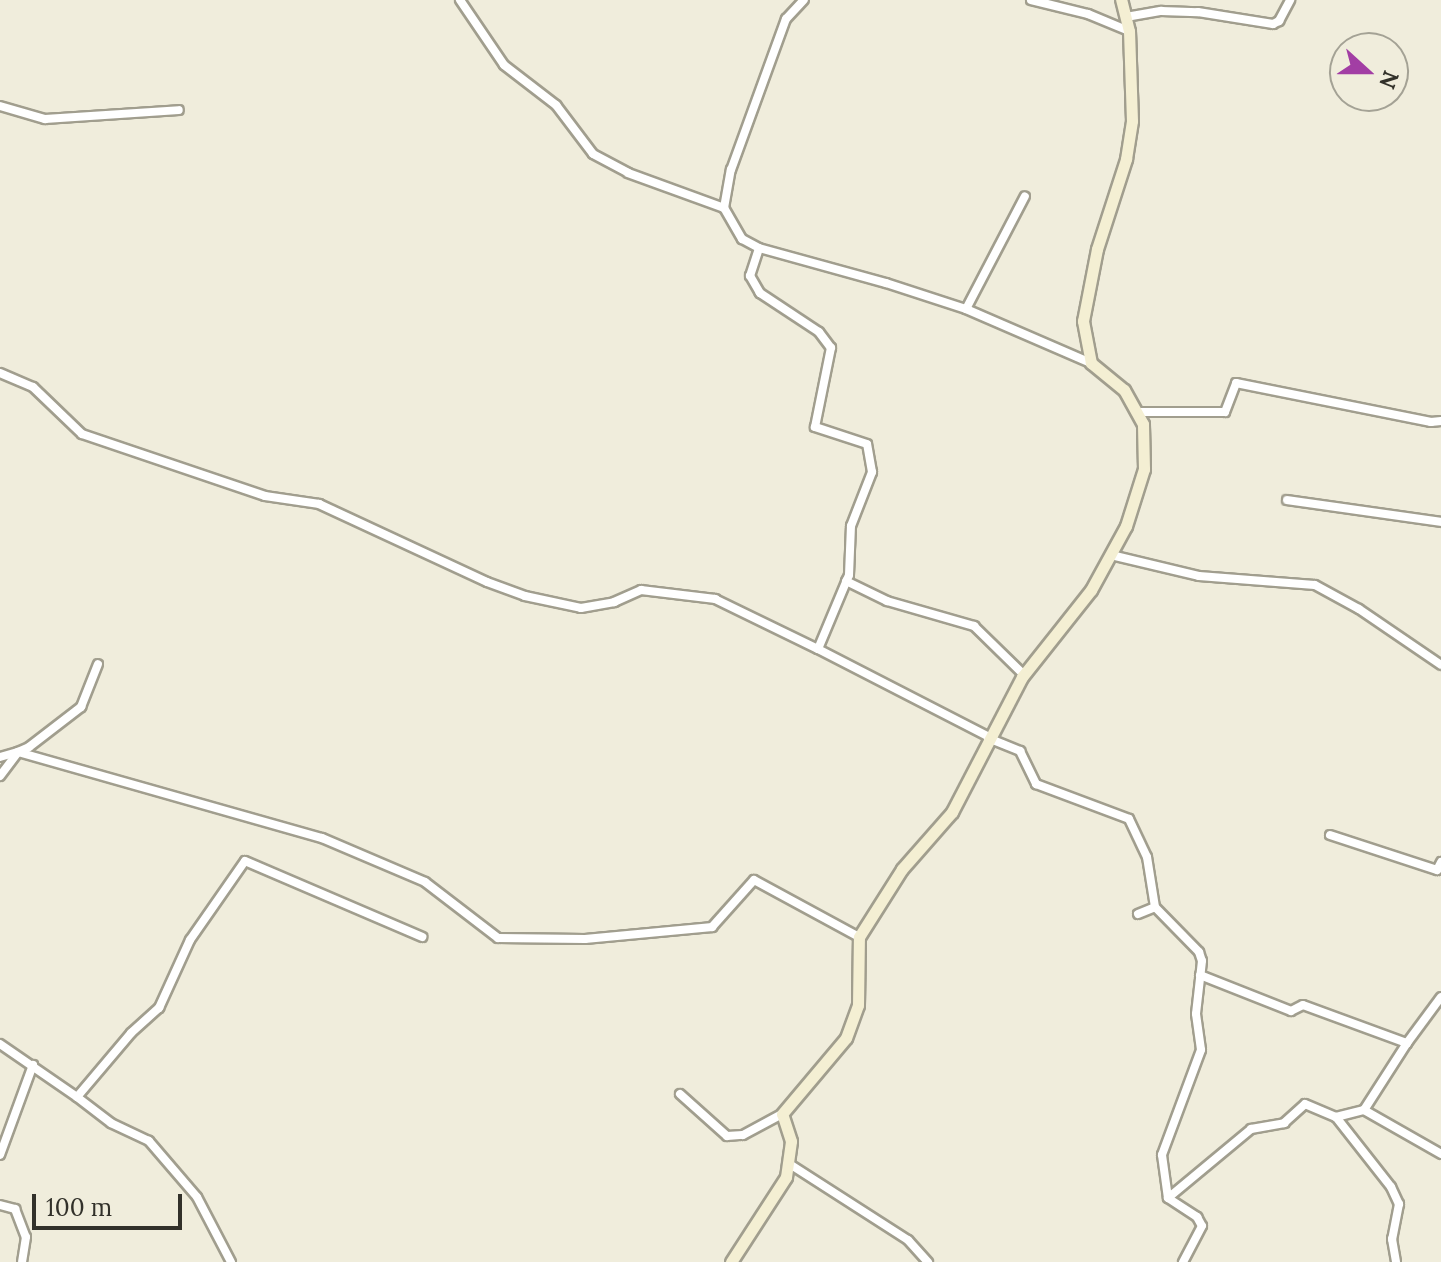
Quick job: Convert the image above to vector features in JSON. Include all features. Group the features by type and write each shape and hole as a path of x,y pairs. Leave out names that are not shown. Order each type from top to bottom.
{"main road":[{"path":"731,1262 786,1177 791,1141 782,1114 846,1038 858,1005 859,937 902,869 952,812 1024,675 1091,590 1126,526 1144,469 1143,424 1124,390 1091,363 1083,321 1097,249 1126,159 1132,121 1129,31 1121,0"}],"street":[{"path":"460,0 504,65 556,105 593,154 628,173 724,208 742,239 759,248 966,309 1091,363"},
{"path":"724,208 731,170 786,19 804,0"},
{"path":"1031,0 1088,14 1129,31"},
{"path":"1126,17 1161,11 1198,12 1273,24 1279,21 1290,0"},
{"path":"0,106 45,119 179,110"},
{"path":"966,309 1025,196"},
{"path":"759,248 750,276 760,293 819,332 831,348 815,427 867,444 872,472 851,526 846,581 818,649"},
{"path":"0,373 33,387 82,434 265,496 319,504 474,576 525,596 581,608 614,602 641,590 715,599 1020,751 1036,784 1129,819 1147,857 1155,907 1199,952 1196,1014 1201,1050 1162,1155 1168,1198 1197,1217 1202,1226 1183,1262"},
{"path":"1136,412 1225,412 1236,383 1431,422 1441,421"},
{"path":"1287,500 1441,522"},
{"path":"1111,555 1199,576 1315,585 1359,609 1441,665"},
{"path":"846,581 887,601 974,626 1024,675"},
{"path":"0,757 29,747 81,707 98,664"},
{"path":"0,776 18,752"},
{"path":"18,752 322,838 425,882 498,938 585,939 712,927 754,880 859,937"},
{"path":"1330,835 1437,870 1441,862"},
{"path":"77,1097 131,1033 159,1008 190,940 245,861 422,937"},
{"path":"1138,914 1155,907"},
{"path":"1200,975 1291,1011 1303,1005 1407,1043"},
{"path":"1336,1117 1364,1110 1441,997"},
{"path":"0,1044 111,1123 149,1141 197,1197 231,1262"},
{"path":"0,1155 33,1065"},
{"path":"680,1094 727,1136 743,1135 782,1114"},
{"path":"1168,1198 1251,1129 1284,1123 1305,1104 1336,1117 1391,1187 1399,1204 1392,1239 1396,1262"},
{"path":"1364,1110 1441,1154"},
{"path":"788,1163 908,1240 928,1262"},
{"path":"0,1205 15,1209 26,1237 22,1262"}]}
